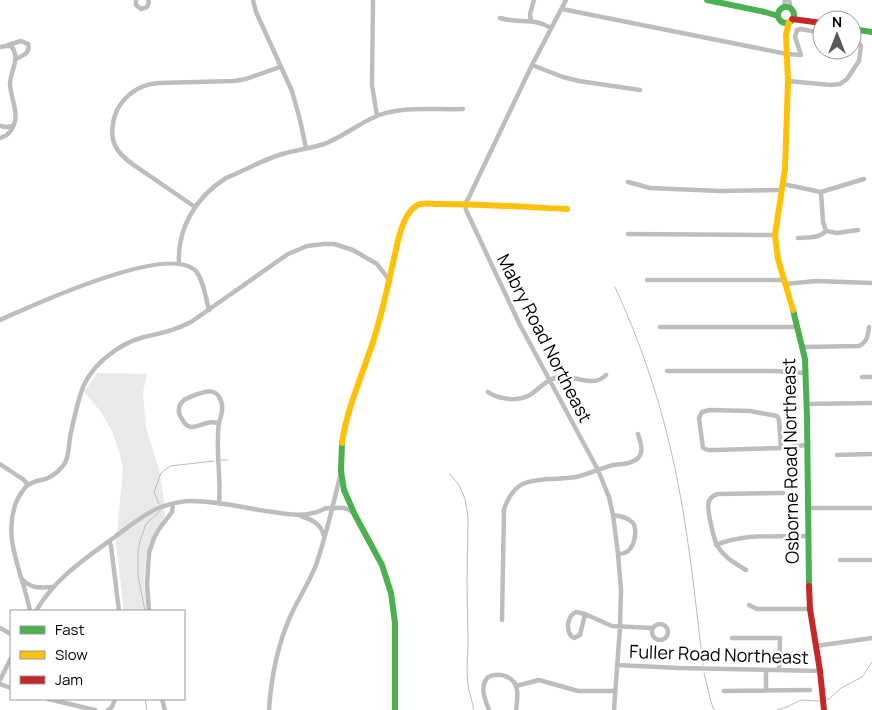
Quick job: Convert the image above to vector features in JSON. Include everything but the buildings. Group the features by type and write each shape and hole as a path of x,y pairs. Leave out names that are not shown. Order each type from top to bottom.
{"street":[{"path":"136,0 136,5 141,9 147,7 148,0"},
{"path":"253,0 256,12 296,105 306,148"},
{"path":"373,0 372,85 377,116"},
{"path":"531,21 530,14 534,0"},
{"path":"466,204 532,65 566,0"},
{"path":"707,0 766,12 783,9 792,16 812,22"},
{"path":"562,9 787,54 802,54 795,36 797,30 812,31"},
{"path":"783,9 784,22 792,16"},
{"name":"Osborne Road Northeast","path":"783,9 788,81 785,169 775,235 778,259 798,327 805,359 806,508 810,609 824,710"},
{"name":"Osborne Road Northeast","path":"786,35 792,16"},
{"path":"500,18 507,21 539,22 551,28"},
{"path":"0,47 21,41 28,44 28,52 16,59"},
{"path":"0,138 6,136 13,126 16,114 11,91 11,79 16,59 15,51 8,45"},
{"path":"788,81 840,84 847,80 859,60"},
{"path":"532,65 579,81 640,90"},
{"path":"195,207 129,161 118,151 114,143 113,129 115,117 120,106 134,90 148,84 234,81 246,79 280,66"},
{"path":"179,264 181,236 188,218 209,190 226,178 277,155 321,145 336,139 377,116 390,112 463,109"},
{"path":"0,126 13,126"},
{"path":"628,182 650,188 720,191 783,187 821,192 864,179"},
{"path":"821,192 823,222 826,231"},
{"path":"270,710 273,673 284,632 311,576 324,538 329,509 333,502 340,475 341,444 346,417 386,298 392,263 407,214 418,205 466,204 567,209"},
{"name":"Mabry Road Northeast","path":"466,204 471,221 513,312 598,470 609,497 613,515 621,590 614,710"},
{"path":"826,231 837,233 858,230"},
{"path":"798,238 823,235 826,231"},
{"path":"628,234 775,235"},
{"path":"30,610 11,546 9,520 14,506 24,489 35,481 48,478 58,471 66,461 81,390 101,362 109,355 135,340 174,330 191,322 288,254 300,248 334,244 353,250 377,264 390,281"},
{"path":"0,320 57,295 114,275 137,268 166,264 179,264 191,267 198,274 209,310"},
{"path":"648,280 872,282"},
{"path":"660,327 798,327"},
{"path":"803,348 858,346 866,341 869,327"},
{"path":"668,371 774,371 805,373"},
{"path":"488,392 497,398 521,399 528,397 549,380 556,378 566,377 595,381 603,379 606,375"},
{"path":"862,377 872,377"},
{"path":"219,424 213,421 196,427 188,426 183,423 180,415 180,404 187,398 207,390 217,394 221,403 222,412 219,424 217,456 220,491 219,504"},
{"path":"806,404 872,404"},
{"path":"781,448 777,416 750,410 710,410 702,412 699,418 703,448 708,450 781,448 806,445"},
{"path":"502,620 504,509 507,500 514,490 524,483 536,480 575,477 641,458 638,434"},
{"path":"837,455 870,454"},
{"path":"0,464 24,480 28,485"},
{"path":"340,475 352,512 369,538 390,585 395,624 395,710"},
{"path":"746,570 727,558 716,545 708,510 710,498 718,494 783,493"},
{"path":"37,610 53,586 74,567 146,515 161,507 192,501 299,516 310,519 318,524 324,538"},
{"path":"149,610 146,584 149,553 159,529 172,512 173,504"},
{"path":"299,516 344,507 352,512"},
{"path":"806,508 872,508"},
{"path":"613,515 626,518 632,522 635,530 633,543 628,552 618,554"},
{"path":"716,545 741,537 807,536"},
{"path":"109,541 119,610"},
{"path":"840,560 872,560"},
{"path":"18,574 24,582 32,587 53,586"},
{"path":"749,605 757,609 810,609"},
{"path":"585,614 580,635 574,638 568,630 570,618 576,612 585,614 612,626 652,628"},
{"path":"732,638 780,638 780,670"},
{"path":"816,646 872,638"},
{"path":"0,680 10,660"},
{"name":"Fuller Road Northeast","path":"617,665 820,671"},
{"path":"766,670 766,691"},
{"path":"490,710 483,687 484,681 494,675 504,676 513,680 518,694 516,710"},
{"path":"516,686 539,680 578,691 615,691"},
{"path":"724,691 810,690"},
{"path":"52,700 95,710"}],"shaded area":[{"path":"97,373 147,374 143,393 146,428 159,469 165,516 146,554 144,585 147,610 124,610 116,543 123,469 112,431 101,412 84,392"}],"waterway":[{"path":"615,287 646,363 669,442 685,525 703,665"},
{"path":"221,460 228,460"},
{"path":"159,504 154,492 161,473 170,466 214,461"},
{"path":"450,474 459,485 465,499 468,517 467,669 468,686 474,710"},
{"path":"145,610 138,576 138,552 146,524 160,511"},
{"path":"826,700 841,688 862,677 872,662"},
{"path":"704,673 714,710"},
{"path":"145,700 147,710"},
{"path":"777,710 801,700 819,701"}],"traffic: fast":[{"path":"707,0 778,16"},
{"path":"786,7 792,9 794,15 792,21 786,23 780,21 778,15 780,9 786,7"},
{"path":"862,30 872,32"},
{"path":"793,310 805,359 809,586"},
{"path":"342,443 341,471 344,490 382,565 391,593 395,623 395,710"}],"traffic: slow":[{"path":"789,22 786,35 788,81 785,169 775,235 778,259 793,310"},
{"path":"342,443 351,406 379,322 404,221 411,210 418,205 427,203 567,209"}],"traffic: jam":[{"path":"792,19 812,22"},
{"path":"809,586 810,609 824,710"}]}
